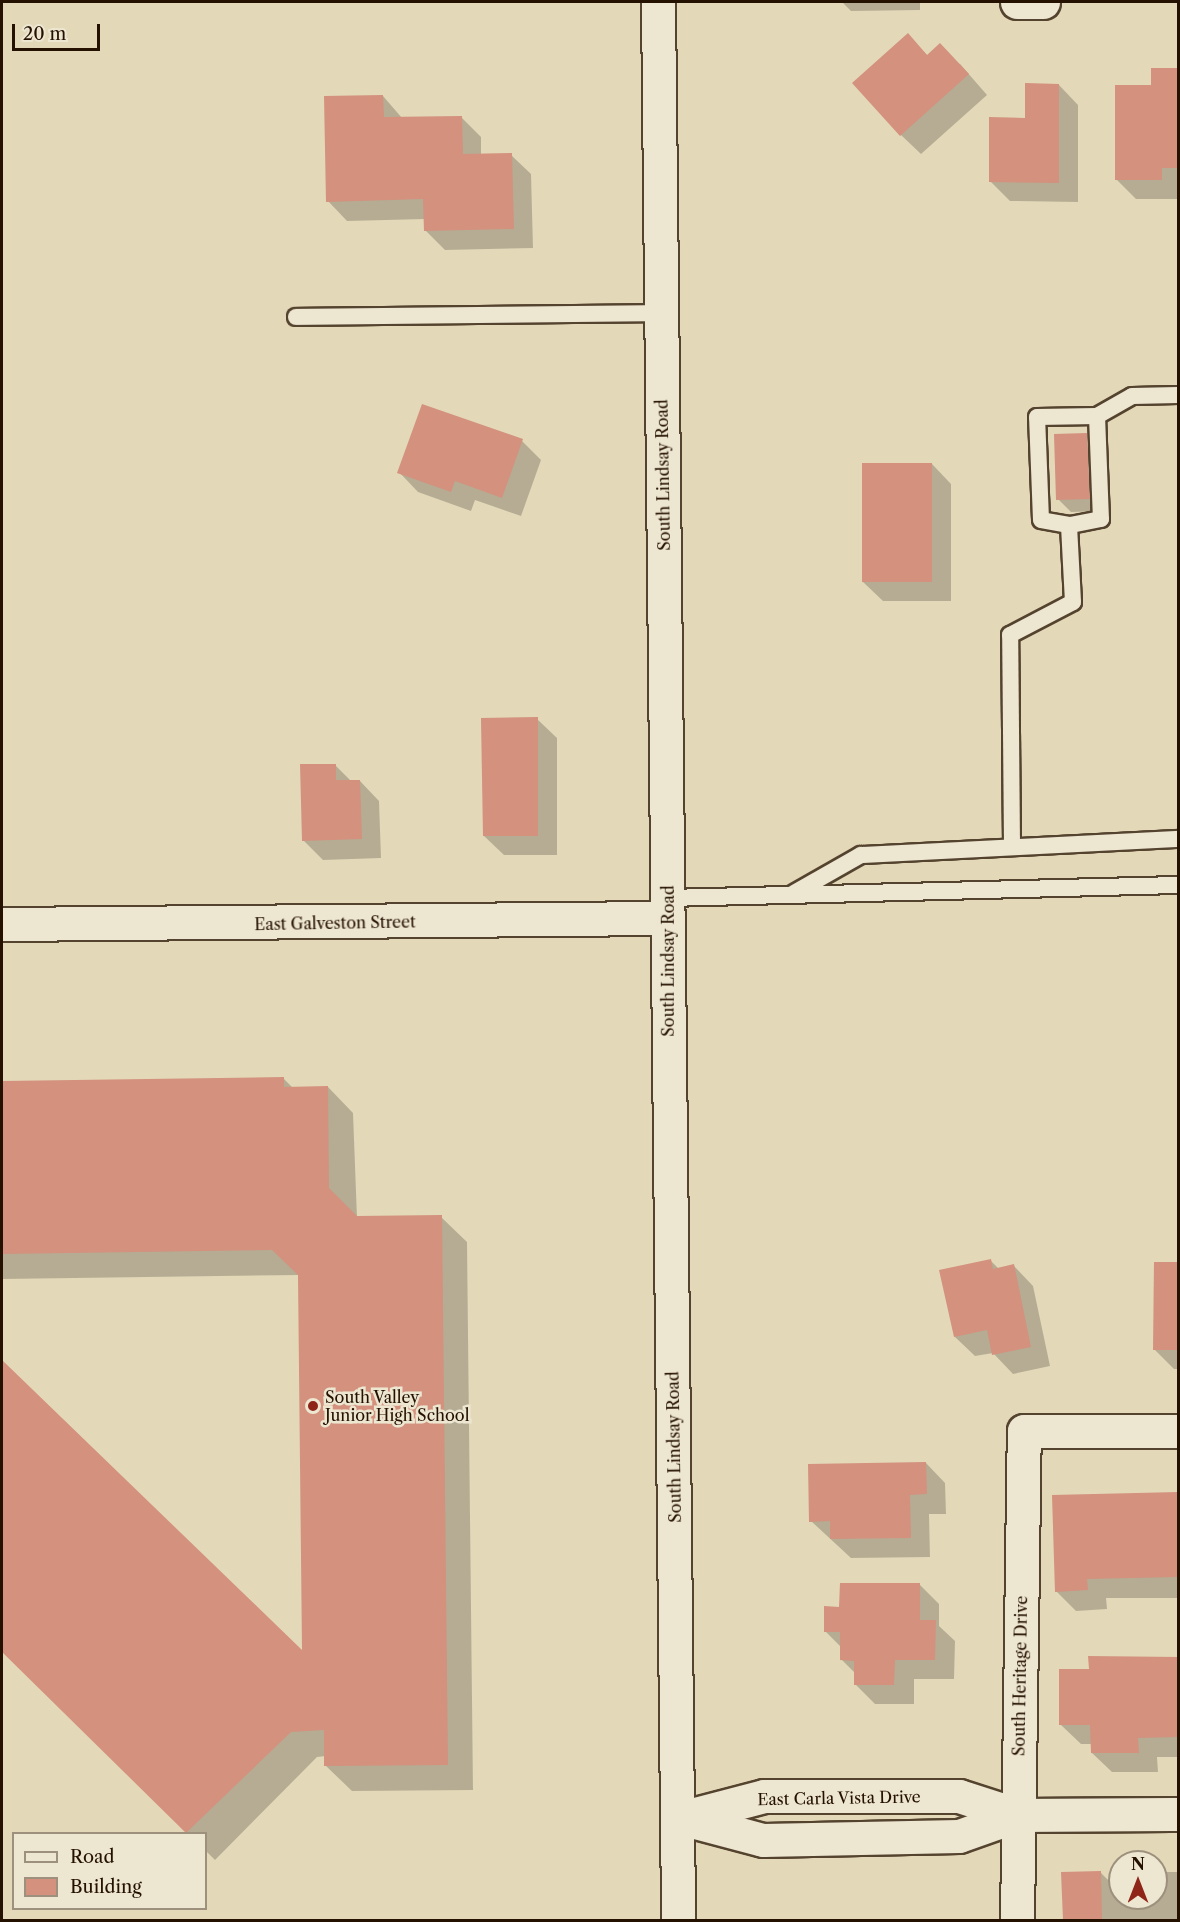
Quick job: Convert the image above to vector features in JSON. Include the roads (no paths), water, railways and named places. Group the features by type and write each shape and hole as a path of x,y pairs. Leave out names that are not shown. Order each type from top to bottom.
{"street":[{"name":"South Lindsay Road","path":"658,2 680,1818 678,1920"},
{"path":"1017,2 1043,2"},
{"name":"East Galveston Street","path":"2,924 668,908"},
{"name":"South Heritage Drive","path":"1017,1920 1024,1431 1179,1431"},
{"name":"East Carla Vista Drive","path":"680,1818 764,1796 959,1796 1018,1815 1179,1814"},
{"name":"East Carla Vista Drive","path":"680,1818 763,1840 959,1836 1018,1815"}],"lane":[{"path":"296,317 661,313"},
{"path":"1097,416 1101,519 1069,525 1041,520 1037,417 1097,416 1132,396 1179,395"},
{"path":"1012,845 1010,635 1072,602 1069,525"},
{"path":"791,895 861,855 1012,845 1179,839"},
{"path":"668,908 791,895 1179,885"}],"place":[{"name":"South Valley Junior High School","path":"313,1406"}]}
